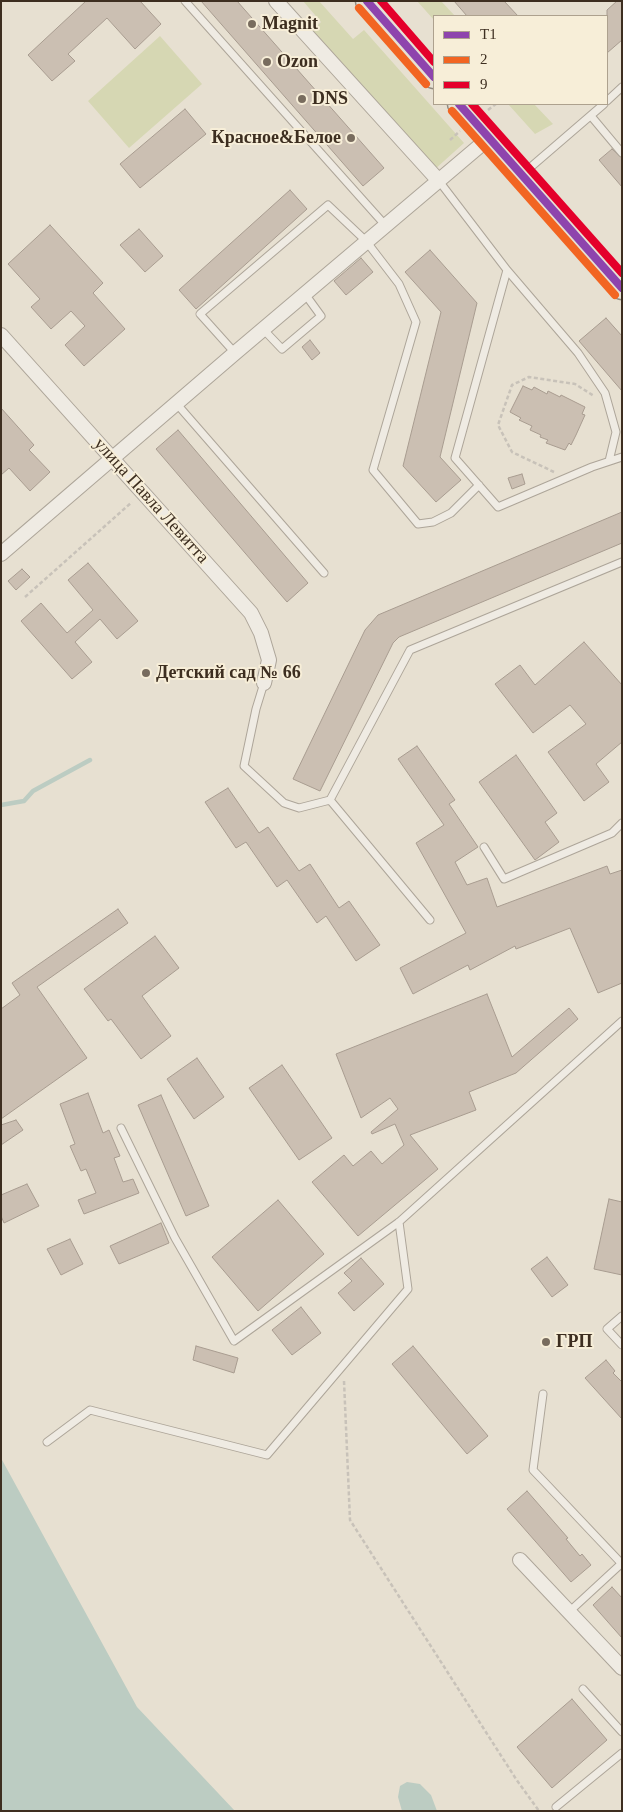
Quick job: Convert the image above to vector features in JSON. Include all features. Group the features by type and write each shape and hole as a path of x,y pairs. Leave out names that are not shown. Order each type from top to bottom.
{"main road":[{"path":"367,1 433,75"},
{"path":"459,105 621,284"}],"street":[{"path":"276,1 438,181"},
{"path":"1,554 112,457 489,138"},
{"name":"улица Павла Левитта","path":"1,335 251,613 261,633 269,660 264,683"},
{"path":"520,1560 622,1668"}],"lane":[{"path":"186,1 386,226"},
{"path":"608,100 622,87"},
{"path":"522,175 603,105"},
{"path":"590,116 622,153"},
{"path":"438,181 506,270 578,353 604,393 616,432 609,461"},
{"path":"235,353 200,314 328,205 366,241 399,284 416,322 373,470 418,524 433,522 451,513 479,485"},
{"path":"506,270 455,458 498,507 567,477 622,457"},
{"path":"263,329 282,349 321,316 305,294"},
{"path":"176,403 324,573"},
{"path":"264,683 244,766 284,803 299,808 330,800 410,650 622,562"},
{"path":"330,800 430,920"},
{"path":"484,847 504,879 612,833 622,823"},
{"path":"121,1128 175,1238 234,1341 399,1222 622,1021"},
{"path":"47,1442 90,1410 267,1455 408,1289 399,1222"},
{"path":"622,1316 607,1328 622,1345"},
{"path":"543,1394 533,1470 622,1564 570,1611"},
{"path":"583,1689 622,1732"},
{"path":"556,1807 622,1753"}],"path":[{"path":"567,477 512,452 498,424 512,385 529,377 575,384 607,403"},
{"path":"343,1366 350,1520 510,1770 539,1811"}],"green space":[{"path":"303,1 319,1 353,39 364,30 464,143 434,170 310,33 321,22"},
{"path":"417,1 441,1 454,15 433,15 433,19"},
{"path":"160,36 202,84 129,148 88,101"},
{"path":"509,105 535,105 553,124 535,134"}],"shaded area":[{"path":"1,1458 137,1707 235,1811 1,1811"},
{"path":"407,1782 420,1784 431,1795 437,1811 402,1811 398,1797 400,1786"}],"building":[{"path":"86,1 140,1 161,24 135,49 107,18 68,54 75,61 52,81 28,55"},
{"path":"201,1 237,1 384,168 363,186"},
{"path":"454,1 504,1 517,15 466,15"},
{"path":"617,1 622,1 622,40 608,52 608,15 607,10"},
{"path":"185,109 206,134 140,188 120,164"},
{"path":"612,149 622,158 622,187 599,160"},
{"path":"290,190 307,209 196,309 179,290"},
{"path":"50,225 103,283 93,293 125,329 84,366 65,345 85,326 71,311 51,329 31,307 40,299 8,264"},
{"path":"139,229 163,256 145,272 120,245"},
{"path":"430,250 477,303 440,457 461,480 436,502 403,466 441,312 405,272"},
{"path":"361,258 373,272 346,295 334,281"},
{"path":"606,318 622,336 622,391 579,341"},
{"path":"310,340 320,353 312,360 302,347"},
{"path":"523,386 532,390 534,387 547,394 548,391 560,397 561,395 585,407 582,414 585,415 576,435 571,445 569,443 565,450 546,443 548,440 530,430 532,426 519,420 521,418 510,412"},
{"path":"1,408 34,445 29,450 50,472 30,491 9,468 1,475"},
{"path":"178,430 308,583 287,602 156,449"},
{"path":"522,474 525,484 512,489 508,478"},
{"path":"622,512 622,543 399,637 393,643 320,791 293,779 365,630 378,615"},
{"path":"88,563 138,621 117,639 100,619 75,642 92,662 72,679 21,621 41,603 67,633 93,610 68,580"},
{"path":"22,569 30,577 16,590 8,581"},
{"path":"584,642 622,685 622,742 596,764 609,782 584,801 548,752 586,724 570,705 533,733 495,684 520,665 535,685"},
{"path":"417,746 455,800 449,804 478,847 455,862 467,885 487,878 497,907 607,866 610,874 622,870 622,983 598,993 570,928 516,949 515,946 470,970 468,965 413,994 400,968 466,933 416,843 444,825 398,759"},
{"path":"516,755 557,813 545,822 559,842 535,860 479,782"},
{"path":"228,788 259,833 268,827 299,871 310,864 339,908 349,901 380,945 356,961 326,916 317,923 287,880 277,887 246,842 236,848 205,802"},
{"path":"118,909 128,923 37,987 87,1058 1,1119 1,1009 20,995 12,983"},
{"path":"155,936 179,968 142,996 171,1036 141,1059 111,1019 108,1021 84,989"},
{"path":"487,994 512,1057 569,1008 578,1019 516,1073 469,1092 476,1110 410,1135 438,1169 358,1236 312,1182 344,1155 353,1166 371,1151 382,1164 404,1145 395,1124 372,1134 371,1132 398,1109 390,1098 361,1118 336,1054"},
{"path":"197,1058 224,1097 194,1119 167,1079"},
{"path":"282,1065 332,1138 299,1160 249,1088"},
{"path":"88,1093 103,1133 109,1130 120,1156 114,1158 123,1182 133,1179 139,1193 84,1214 78,1200 96,1193 86,1169 81,1171 70,1146 75,1144 60,1104"},
{"path":"161,1095 209,1206 186,1216 138,1105"},
{"path":"16,1120 23,1130 1,1145 1,1125"},
{"path":"27,1184 39,1206 4,1223 1,1216 1,1195"},
{"path":"609,1199 622,1202 622,1275 594,1269"},
{"path":"278,1200 324,1254 258,1311 212,1257"},
{"path":"161,1223 169,1243 119,1264 110,1246"},
{"path":"70,1239 83,1264 61,1275 47,1249"},
{"path":"547,1257 568,1285 552,1297 531,1269"},
{"path":"361,1258 384,1284 354,1311 338,1293 352,1281 344,1273"},
{"path":"301,1307 321,1333 292,1355 272,1330"},
{"path":"196,1346 238,1358 234,1373 193,1360"},
{"path":"413,1346 488,1436 467,1454 392,1364"},
{"path":"606,1360 615,1371 613,1373 622,1382 622,1419 585,1378"},
{"path":"527,1491 568,1538 566,1539 580,1556 582,1554 591,1565 571,1582 507,1509"},
{"path":"612,1587 622,1598 622,1638 593,1605"},
{"path":"572,1699 607,1740 552,1788 517,1747"}],"waterway":[{"path":"1,805 24,801 33,791 90,760"}],"transit line":[{"name":"Т1","path":"367,1 433,76"},
{"name":"9","path":"381,1 433,61"},
{"name":"2","path":"359,8 426,84"},
{"name":"Т1","path":"460,105 622,288"},
{"name":"9","path":"473,105 622,273"},
{"name":"2","path":"452,111 615,295"}],"place":[{"name":"Magnit","path":"252,24"},
{"name":"Ozon","path":"267,62"},
{"name":"DNS","path":"302,99"},
{"name":"Красное&Белое","path":"351,138"},
{"name":"Детский сад № 66","path":"146,673"},
{"name":"ГРП","path":"546,1342"}]}
